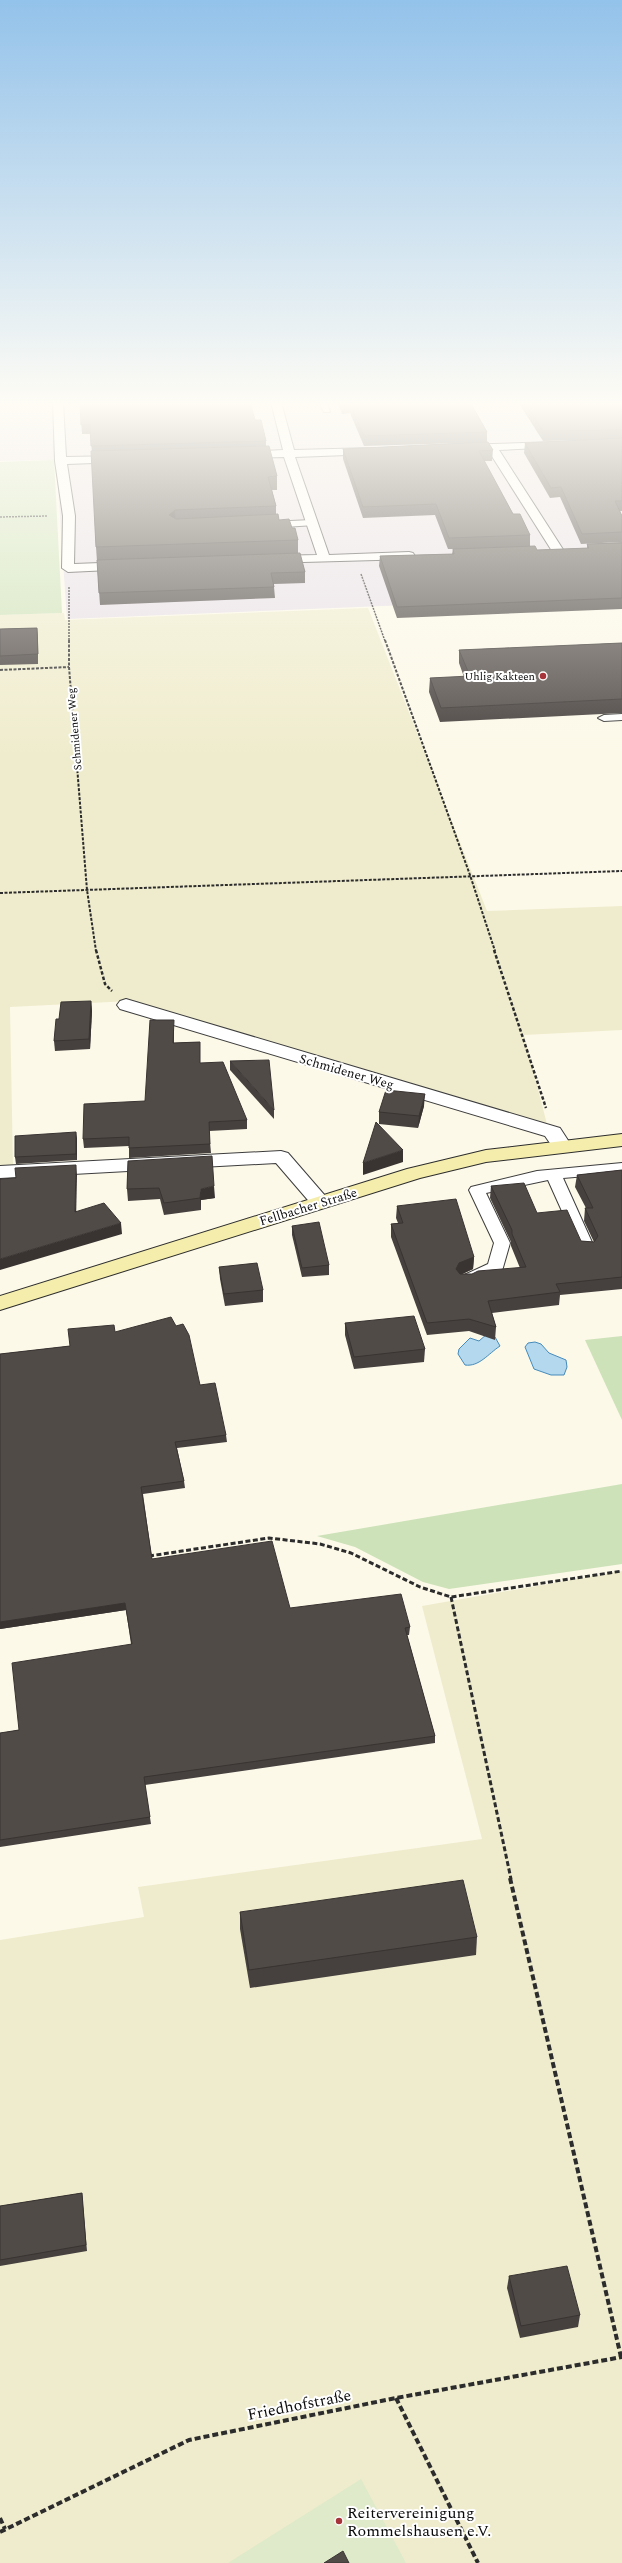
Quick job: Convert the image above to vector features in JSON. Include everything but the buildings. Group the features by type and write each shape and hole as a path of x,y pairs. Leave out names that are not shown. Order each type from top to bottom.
{"main road":[{"name":"Fellbacher Straße","path":"0,1303 414,1173 557,1138 622,1140"}],"street":[{"path":"69,522 68,568 140,565"},
{"path":"539,522 558,551"},
{"path":"312,523 324,558"},
{"path":"542,552 572,550"},
{"path":"260,561 425,555"},
{"name":"Schmidener Weg","path":"126,1006 557,1138"},
{"path":"0,1172 281,1157 320,1202"}],"lane":[{"path":"261,526 312,523"},
{"path":"604,718 622,717"},
{"path":"465,1281 496,1267 502,1243 477,1190 543,1175 622,1168"},
{"path":"543,1175 587,1249"}],"path":[{"path":"354,557 470,875 557,1138"},
{"name":"Schmidener Weg","path":"68,568 69,667 87,890 100,970 105,984 126,1006"},
{"path":"0,670 69,667"},
{"path":"0,893 470,875 622,871"},
{"path":"146,1556 269,1538 320,1544 351,1553 420,1588 451,1597 622,1571"},
{"path":"451,1597 510,1877 622,2357"},
{"name":"Friedhofstraße","path":"0,2532 189,2440 396,2398 622,2357"},
{"path":"396,2398 478,2563"},
{"path":"0,2518 5,2529"}],"shaded area":[{"path":"60,522 622,522 622,596 67,619"},
{"path":"368,608 487,911 622,906 622,1030 524,1035 548,1128 130,1001 10,1007 13,1167 0,1168 0,615 64,613 65,620"},
{"path":"622,1571 622,2563 0,2563 0,1940 144,1917 138,1887 482,1839 422,1606"}],"green space":[{"path":"0,522 57,522 62,613 0,615"},
{"path":"622,1336 622,1420 585,1340"},
{"path":"622,1484 622,1564 449,1589 423,1582 355,1547 317,1536"},
{"name":"Reitervereinigung Rommelshausen e.V.","path":"361,2479 406,2563 228,2563"}],"water":[{"path":"487,1334 495,1337 500,1346 479,1362 465,1365 458,1354 459,1349 470,1338 479,1341"},
{"path":"535,1342 541,1344 549,1353 566,1360 567,1367 564,1375 551,1375 534,1369 525,1347 528,1343"}],"place":[{"name":"Uhlig Kakteen","path":"543,676"},
{"name":"Reitervereinigung Rommelshausen e.V.","path":"339,2521"}]}
